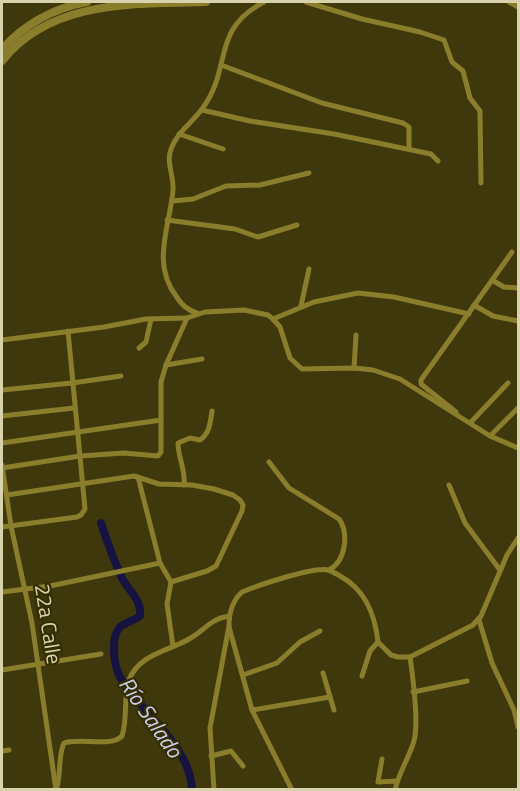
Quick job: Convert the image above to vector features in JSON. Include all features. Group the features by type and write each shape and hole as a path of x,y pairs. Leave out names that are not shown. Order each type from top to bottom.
{"main road":[{"path":"2,49 11,39 42,17 61,8 87,2"},
{"path":"2,61 16,44 35,29 71,11 107,6 206,2"}],"street":[{"path":"198,313 186,308 168,284 163,255 163,239 172,201 173,185 169,159 171,149 179,134 202,110 216,84 229,35 237,20 264,2"},
{"path":"306,2 444,40 452,62 463,71 470,98 480,111 481,183"},
{"path":"509,2 519,7"},
{"path":"221,65 322,103 403,123 409,128 409,149"},
{"path":"202,110 250,121 409,149 431,154 438,161"},
{"path":"179,134 223,148"},
{"path":"172,201 193,199 226,186 260,185 309,173"},
{"path":"167,220 235,229 258,237 297,225"},
{"path":"462,417 444,400 421,384 421,380 512,252"},
{"path":"301,306 309,269"},
{"path":"492,280 504,286 519,288"},
{"path":"273,319 301,306 358,293 394,297 469,314"},
{"path":"474,305 493,316 519,321"},
{"path":"2,340 151,319 187,318 198,313 244,310 262,313 273,319 280,327 290,358 302,369 354,368 373,370 400,379 490,436 519,448"},
{"path":"2,467 80,456 124,453 158,456 161,452 161,382 187,318"},
{"path":"139,348 146,342 151,319"},
{"path":"2,527 77,517 81,515 85,504 68,332"},
{"path":"354,368 356,335"},
{"path":"166,365 202,359"},
{"path":"2,390 121,376"},
{"path":"471,422 508,382"},
{"path":"2,416 74,408"},
{"path":"490,436 519,408"},
{"path":"184,485 186,477 178,451 178,443 190,438 200,440 205,436 209,429 212,411"},
{"path":"2,443 77,434 161,420"},
{"path":"214,789 210,728 229,637 229,616 237,596 242,592 303,573 329,570 334,567 341,555 345,540 343,525 339,519 289,488 269,462"},
{"name":"22a Calle","path":"2,467 11,526 26,588 56,789"},
{"path":"7,495 129,476 159,484 214,489 240,500 243,505 216,566 171,582"},
{"path":"138,477 160,563 171,582 167,604 173,646"},
{"path":"449,485 465,523 500,570"},
{"path":"329,570 347,580 360,591 372,611 378,642 391,655 410,657 466,630 479,620 500,570 512,546 519,538"},
{"path":"2,592 119,573 160,563"},
{"path":"56,789 61,747 64,743 113,742 122,736 127,691 135,671 154,654 189,639 208,624 229,616"},
{"path":"479,620 498,678 514,710 519,727"},
{"path":"243,675 277,663 300,642 320,631"},
{"path":"229,637 243,675 252,710 292,789"},
{"path":"362,675 370,651 378,642"},
{"path":"2,670 101,654"},
{"path":"396,789 415,735 410,657"},
{"path":"323,673 334,710"},
{"path":"413,692 467,681"},
{"path":"252,710 330,697"},
{"path":"2,751 9,750"},
{"path":"212,756 231,751 243,766"},
{"path":"382,759 378,782 397,781"}],"waterway":[{"name":"Río Salado","path":"101,523 119,571 137,600 140,610 140,616 120,627 115,637 114,652 118,672 129,690 174,744 189,774 192,790"}]}
